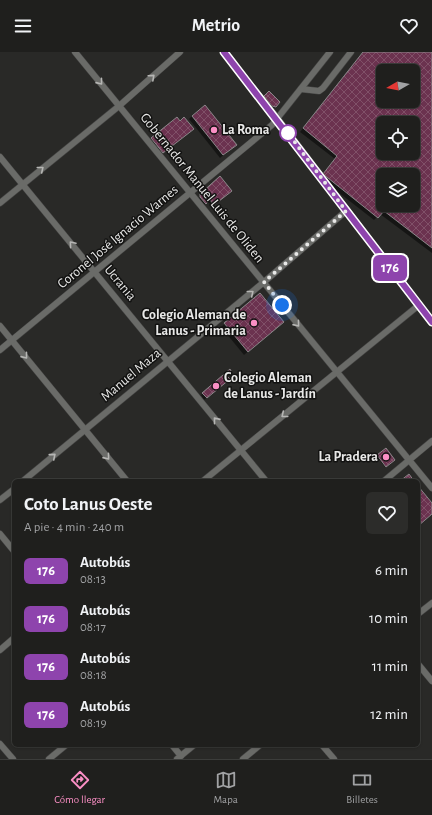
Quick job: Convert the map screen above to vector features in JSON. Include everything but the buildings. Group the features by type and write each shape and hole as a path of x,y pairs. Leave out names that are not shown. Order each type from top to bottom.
{"street":[{"name":"Gobernador Manuel Luis de Oliden","path":"75,52 264,282 336,373 432,488"},
{"path":"0,203 119,106 180,52"},
{"path":"224,52 278,119 346,211 419,305 431,318"},
{"name":"Coronel José Ignacio Warnes","path":"0,350 278,119 330,52"},
{"path":"301,90 319,91 324,88 351,52"},
{"name":"Ucrania","path":"0,157 264,479"},
{"name":"Manuel Maza","path":"25,479 264,282 346,211"},
{"path":"206,479 419,305"},
{"path":"0,326 124,479"},
{"path":"386,479 432,441"},
{"path":"0,500 12,491"},
{"path":"0,534 12,549"},
{"path":"420,612 432,603"},
{"path":"0,650 12,640"},
{"path":"420,666 432,681"},
{"path":"0,744 12,759"},
{"path":"49,759 64,747"},
{"path":"173,747 179,757 192,747"},
{"path":"243,759 258,747"},
{"path":"324,747 334,759"}],"bus line":[{"name":"176","path":"224,52 278,119 346,211 432,322"}],"place":[{"name":"La Roma","path":"214,130"},
{"name":"Colegio Aleman de Lanus - Primaria","path":"254,323"},
{"name":"Colegio Aleman de Lanus - Jardín","path":"216,386"},
{"name":"La Pradera","path":"386,457"}],"route":[{"path":"282,305 264,282 346,211 288,133"}]}
